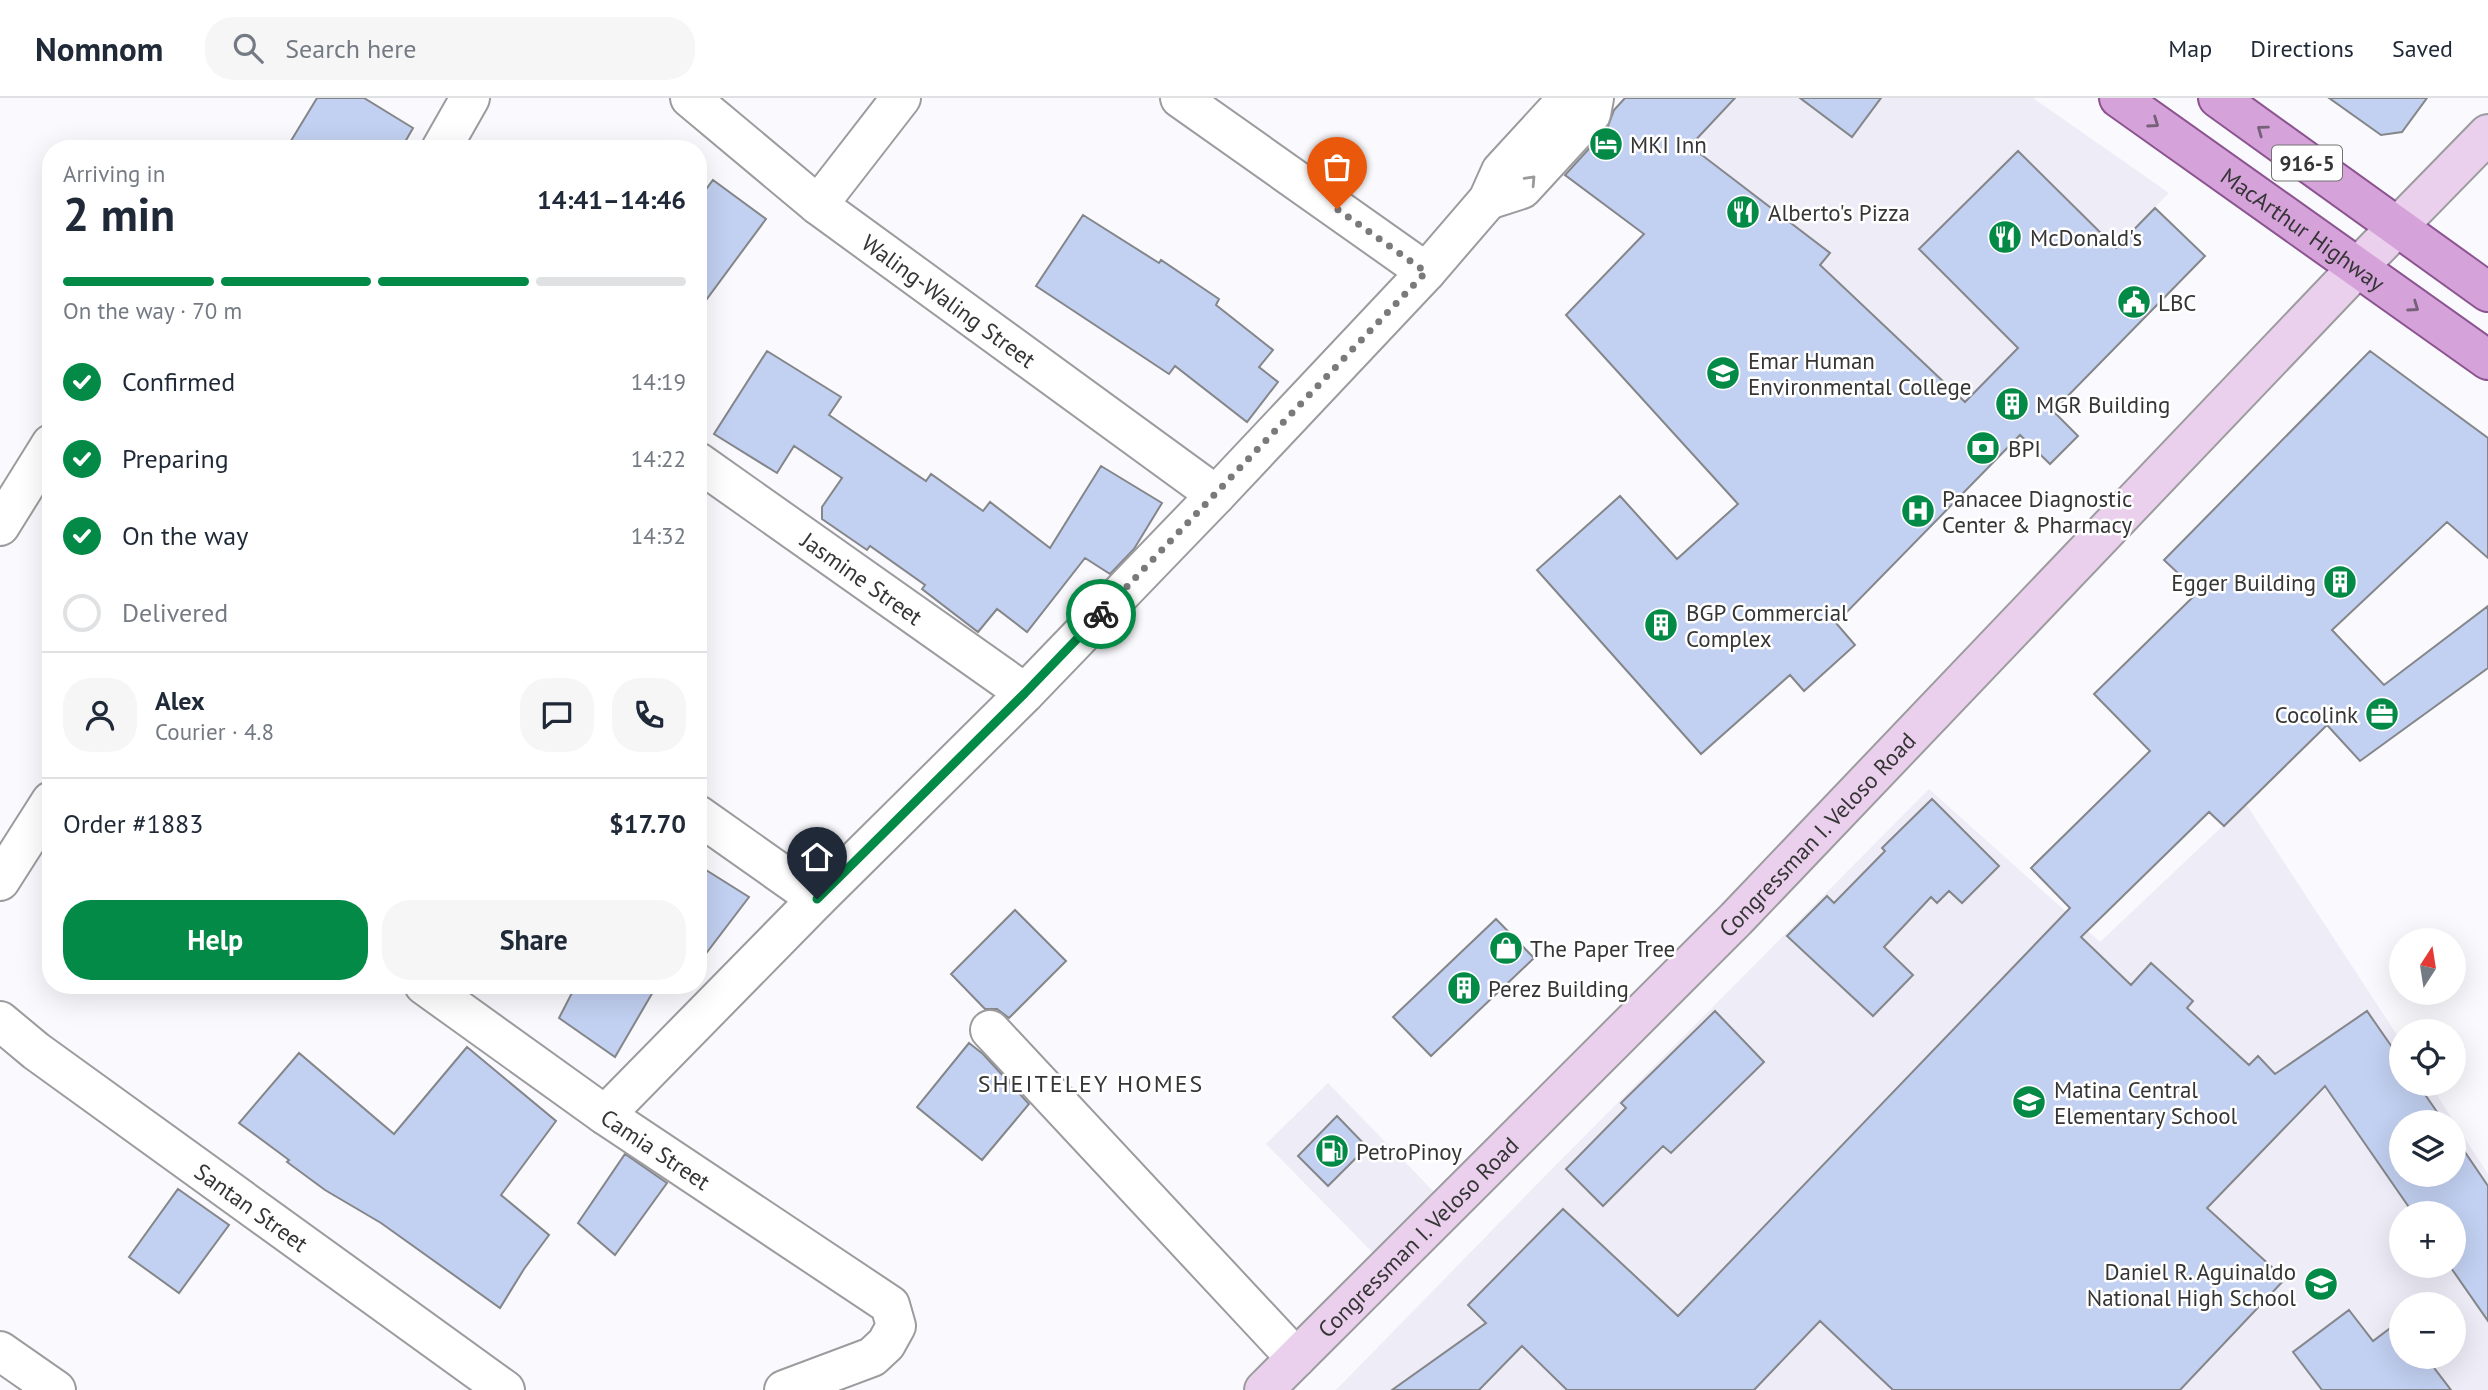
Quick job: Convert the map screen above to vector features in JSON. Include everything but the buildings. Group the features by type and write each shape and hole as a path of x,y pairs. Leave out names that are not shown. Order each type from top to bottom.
{"main road":[{"name":"MacArthur Highway","path":"2119,98 2488,360"},
{"name":"916-5","path":"2218,98 2488,292"},
{"name":"Congressman I. Veloso Road","path":"1264,1390 1736,919 2488,134"}],"street":[{"path":"446,140 470,98"},
{"name":"Waling-Waling Street","path":"690,98 818,205 1216,495"},
{"path":"818,205 901,98"},
{"path":"1180,98 1426,272"},
{"path":"605,1115 817,899 1025,693 1216,495 1426,272 1488,200 1501,170 1568,98"},
{"path":"1488,200 1522,189 1591,114 1594,98"},
{"path":"0,526 42,458"},
{"name":"Jasmine Street","path":"707,468 1025,693"},
{"path":"0,881 42,815"},
{"path":"707,821 817,899"},
{"name":"Camia Street","path":"437,994 605,1115 890,1305 897,1326 886,1344 872,1357 784,1390"},
{"name":"Santan Street","path":"0,1021 36,1051 505,1390"},
{"path":"990,1030 1296,1358"},
{"path":"0,1351 56,1390"}],"shaded area":[{"path":"1673,98 2033,98 2169,193 1922,446 1586,191"},
{"name":"Matina Central Elementary School","path":"1929,789 2100,942 2246,804 2389,1023 2389,1096 2437,1096 2447,1110 2389,1110 2389,1187 2466,1187 2466,1140 2488,1174 2488,1390 1336,1390"},
{"path":"1328,1083 1435,1193 1374,1254 1266,1144"}],"way so far":[{"path":"1101,614 1426,272 1337,209"}],"place":[{"name":"MKI Inn","path":"1606,144"},
{"name":"Alberto's Pizza","path":"1743,212"},
{"name":"McDonald's","path":"2005,237"},
{"name":"LBC","path":"2134,302"},
{"name":"Emar Human Environmental College","path":"1723,373"},
{"name":"MGR Building","path":"2012,404"},
{"name":"BPI","path":"1983,448"},
{"name":"Panacee Diagnostic Center & Pharmacy","path":"1918,511"},
{"name":"Egger Building","path":"2340,582"},
{"name":"BGP Commercial Complex","path":"1661,625"},
{"name":"Cocolink","path":"2382,714"},
{"name":"The Paper Tree","path":"1506,948"},
{"name":"Perez Building","path":"1464,988"},
{"name":"Matina Central Elementary School","path":"2029,1102"},
{"name":"PetroPinoy","path":"1332,1151"},
{"name":"Daniel R. Aguinaldo National High School","path":"2321,1284"}],"district":[{"name":"SHEITELEY HOMES","path":"1091,1083"}],"route":[{"path":"817,899 1101,614"}]}
